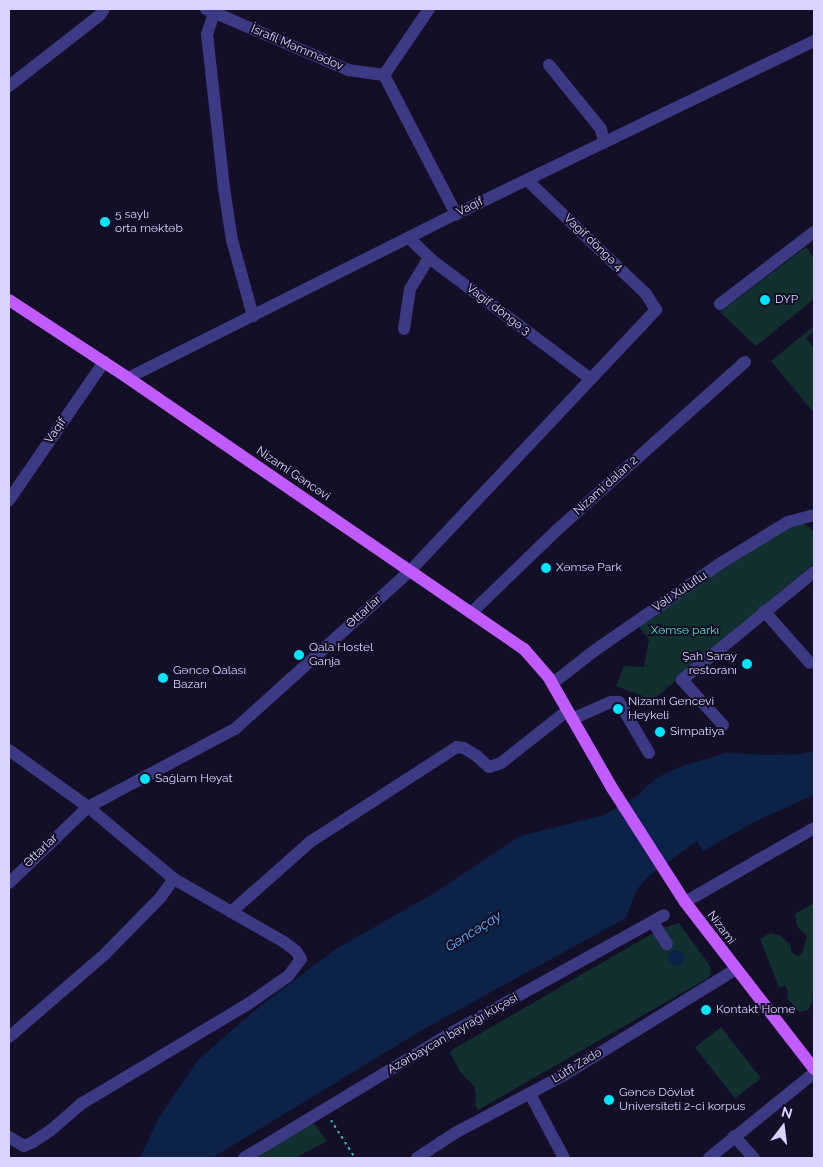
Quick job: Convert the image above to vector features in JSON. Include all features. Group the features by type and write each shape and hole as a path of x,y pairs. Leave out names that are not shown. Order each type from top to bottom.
{"main road":[{"name":"Nizami Gəncəvi","path":"9,300 128,378 524,649 553,683 570,715"},
{"name":"Nizami","path":"570,715 612,788 668,876 735,970"},
{"path":"735,970 814,1071"}],"street":[{"path":"9,86 104,9"},
{"path":"429,9 384,75 456,214"},
{"path":"210,11 206,34 224,188 232,240 253,316"},
{"name":"İsrafil Məmmədov","path":"210,11 348,70 384,75"},
{"name":"Vaqif","path":"128,378 456,214 814,41"},
{"path":"549,65 601,129 604,143"},
{"name":"Vagif döngə 4","path":"527,180 646,294 656,310"},
{"path":"720,304 814,232"},
{"name":"Vagif döngə 3","path":"409,238 428,257 591,379"},
{"path":"404,329 410,288 428,257"},
{"name":"Əttarlar","path":"9,883 88,807 235,728 410,571 656,310"},
{"name":"Vaqif","path":"9,500 104,362"},
{"name":"Nizami dalan 2","path":"471,612 556,530 745,362"},
{"name":"Vəli Xuluflu","path":"553,683 594,650 721,563 788,522 814,515"},
{"path":"723,725 682,680 814,572"},
{"path":"764,611 810,663"},
{"path":"231,912 310,842 458,747 464,748 477,756 489,767 501,763 551,722 611,702 619,702 649,753"},
{"path":"9,750 88,807 174,879 296,951 301,959 288,976 248,1004 81,1104 32,1142 24,1146 9,1137"},
{"path":"685,902 814,828"},
{"path":"9,1037 105,954 160,898 174,879"},
{"name":"Azərbaycan bayrağı küçəsi","path":"244,1158 453,1032 664,915"},
{"path":"653,922 667,944"},
{"name":"Lütfi Zadə","path":"417,1158 455,1133 564,1075 735,970"},
{"path":"709,1158 814,1071"},
{"path":"530,1094 564,1158"},
{"path":"734,1136 754,1158"}],"path":[{"path":"325,1110 355,1158"}],"green space":[{"path":"806,247 814,258 814,299 756,346 720,312"},
{"path":"814,326 814,332 806,338 814,348 814,413 771,361"},
{"name":"Xəmsə parkı","path":"804,524 814,532 814,563 653,700 616,686 624,666 644,667 649,639 638,626 789,525"},
{"path":"814,903 814,995 812,996 813,1002 808,1010 799,1012 787,998 788,991 785,986 779,987 760,939 770,933 781,936 791,946 791,952 797,956 802,954 807,936 797,926 795,914"},
{"path":"679,923 710,966 711,974 708,978 478,1110 475,1104 474,1086 461,1073 450,1053 452,1050 660,929"},
{"path":"721,1027 761,1078 735,1099 695,1047"},
{"path":"312,1121 327,1141 295,1158 249,1158"}],"water":[{"name":"Gəncəçay","path":"814,751 814,795 756,821 703,851 697,841 648,877 637,889 626,918 424,1029 212,1158 140,1158 158,1119 198,1060 253,1012 334,950 436,892 520,836 604,815 637,796 656,778 682,766 726,753 767,755 802,754"},
{"path":"676,950 684,958 676,966 668,958"}],"place":[{"name":"5 saylı orta məktəb","path":"105,222"},
{"name":"DYP","path":"765,300"},
{"name":"Xəmsə Park","path":"546,568"},
{"name":"Qala Hostel Ganja","path":"299,655"},
{"name":"Şah Saray restoranı","path":"747,664"},
{"name":"Gəncə Qalası Bazarı","path":"163,678"},
{"name":"Nizami Gencevi Heykeli","path":"618,709"},
{"name":"Simpatiya","path":"660,732"},
{"name":"Sağlam Həyat","path":"145,779"},
{"name":"Kontakt Home","path":"706,1010"},
{"name":"Gəncə Dövlət Universiteti 2-ci korpus","path":"609,1100"}]}
